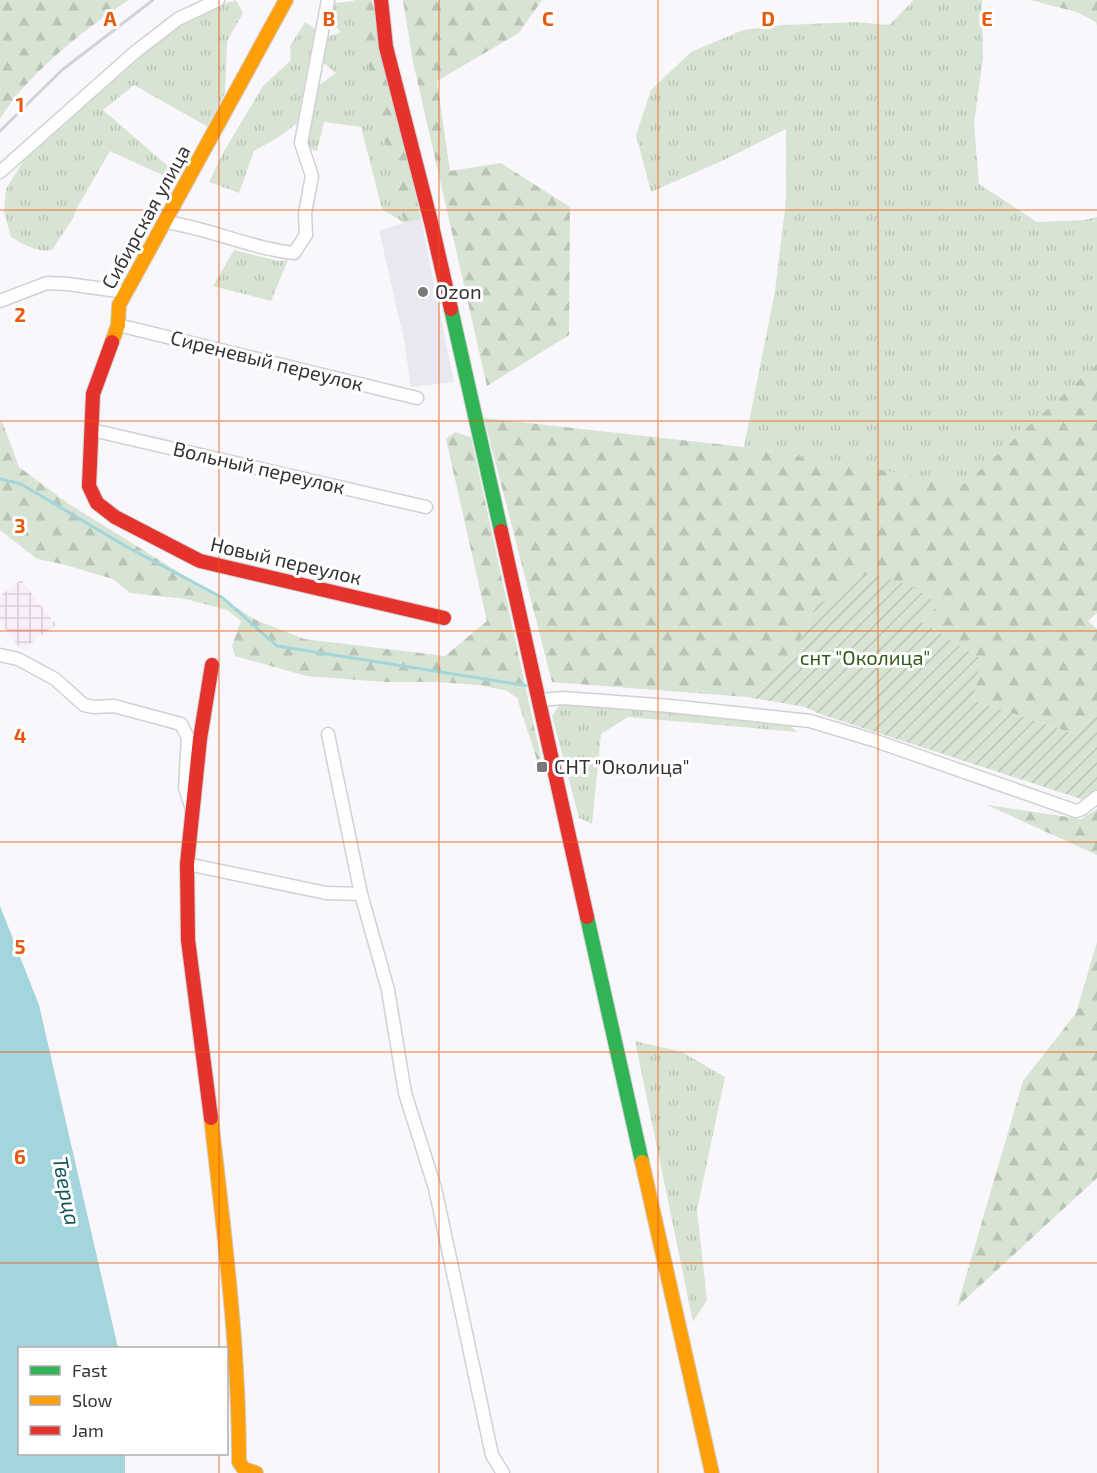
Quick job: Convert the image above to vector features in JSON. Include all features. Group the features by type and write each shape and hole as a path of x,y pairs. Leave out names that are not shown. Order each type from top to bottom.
{"street":[{"path":"0,172 134,53 177,20 218,0"},
{"name":"Сибирская улица","path":"97,503 89,486 93,394 118,325 117,315 125,292 286,0"},
{"path":"165,222 187,225 267,250 294,253 306,235 305,213 312,176 301,143 328,0"},
{"path":"381,0 386,47 432,226 712,1473"},
{"path":"0,301 47,283 125,292"},
{"name":"Сиреневый переулок","path":"118,325 417,398"},
{"name":"Вольный переулок","path":"92,430 426,507"},
{"name":"Новый переулок","path":"97,503 115,517 200,561 444,618"},
{"path":"0,655 18,659 55,679 84,705 94,707 114,705 181,724 188,738 185,788 193,810"},
{"path":"212,665 200,739 187,864 188,940 206,1066 227,1263 239,1399 239,1462 244,1469 256,1473"},
{"path":"540,700 563,698 670,706 810,721 873,740 1076,811 1097,797"},
{"path":"328,734 361,894 388,990 405,1093 435,1188 492,1455 503,1473"},
{"path":"187,864 326,892 361,894"}],"shaded area":[{"path":"421,219 454,382 411,387 404,340 379,230"},
{"path":"21,580 56,625 21,650 0,621 0,596"}],"green space":[{"path":"0,0 129,0 76,38 41,69 11,102 0,119"},
{"path":"236,0 243,13 227,41 225,93 208,127 134,85 103,110 176,173 175,181 110,151 73,218 52,250 36,249 11,237 4,212 6,189 25,158 67,117 147,47 199,12"},
{"path":"354,0 372,0 421,219 404,223"},
{"path":"403,0 542,0 519,33 437,81 450,171 501,163 570,207 569,335 487,386 413,62"},
{"path":"914,0 982,0 983,58 974,123 979,184 1037,222 1084,220 1097,217 1097,364 966,485 744,447 775,291 786,200 786,129 724,160 651,192 636,135 651,90 691,52 743,30 785,25 856,22 889,25"},
{"path":"1030,0 1097,0 1097,26 1096,22 1077,12"},
{"path":"354,1 404,223 382,209 361,127 324,122 317,151 305,147 319,85 336,73 317,58 327,37 341,32 331,22 335,3"},
{"path":"305,22 315,29 297,123 279,137 254,151 239,193 209,182 223,153 263,86 291,60 290,46"},
{"path":"234,250 279,261 288,260 271,301 213,286"},
{"path":"1097,364 1097,613 1088,621 1097,629 1097,708 1077,735 973,700 981,659 921,621 939,605 816,606 789,662 747,697 552,682 484,418 744,447 965,484"},
{"path":"0,420 19,467 69,504 256,620 304,639 445,656 487,621 446,439 455,432 471,437 541,758 537,760 517,698 507,691 479,685 385,682 306,676 235,656 232,646 241,621 227,610 186,599 130,593 113,579 37,559 0,530"},
{"name":"снт \"Околица\"","path":"870,573 912,586 939,605 921,621 981,659 973,700 1077,735 1097,708 1097,807 1078,798 820,714 805,707 747,697 789,662 816,606"},
{"path":"561,702 788,724 797,732 628,717 601,734 592,824 579,818 552,716"},
{"path":"987,805 1081,819 1097,809 1097,855"},
{"path":"1097,942 1097,1178 957,1307 1023,1081 1076,1013"},
{"path":"635,1041 682,1052 725,1077 697,1210 707,1300 693,1322"}],"water":[{"name":"Тверца","path":"0,906 39,1005 118,1347 18,1347 18,1455 125,1455 125,1473 0,1473"}],"waterway":[{"path":"0,479 21,484 127,547 223,598 277,646 529,686"}],"railway":[{"path":"0,131 62,70 153,0"}],"traffic: fast":[{"path":"451,309 501,531"},
{"path":"587,917 642,1162"}],"traffic: slow":[{"path":"112,342 118,325 119,305 286,0"},
{"path":"211,1118 234,1333 239,1462 244,1469 256,1473"},
{"path":"642,1162 712,1473"}],"traffic: jam":[{"path":"381,0 386,47 451,309"},
{"path":"112,342 93,394 89,486 97,503 115,517 200,561 444,618"},
{"path":"501,531 587,917"},
{"path":"211,1118 188,940 187,864 200,739 212,665"}],"place":[{"name":"Ozon","path":"423,292"},
{"name":"СНТ \"Околица\"","path":"542,767"}]}
